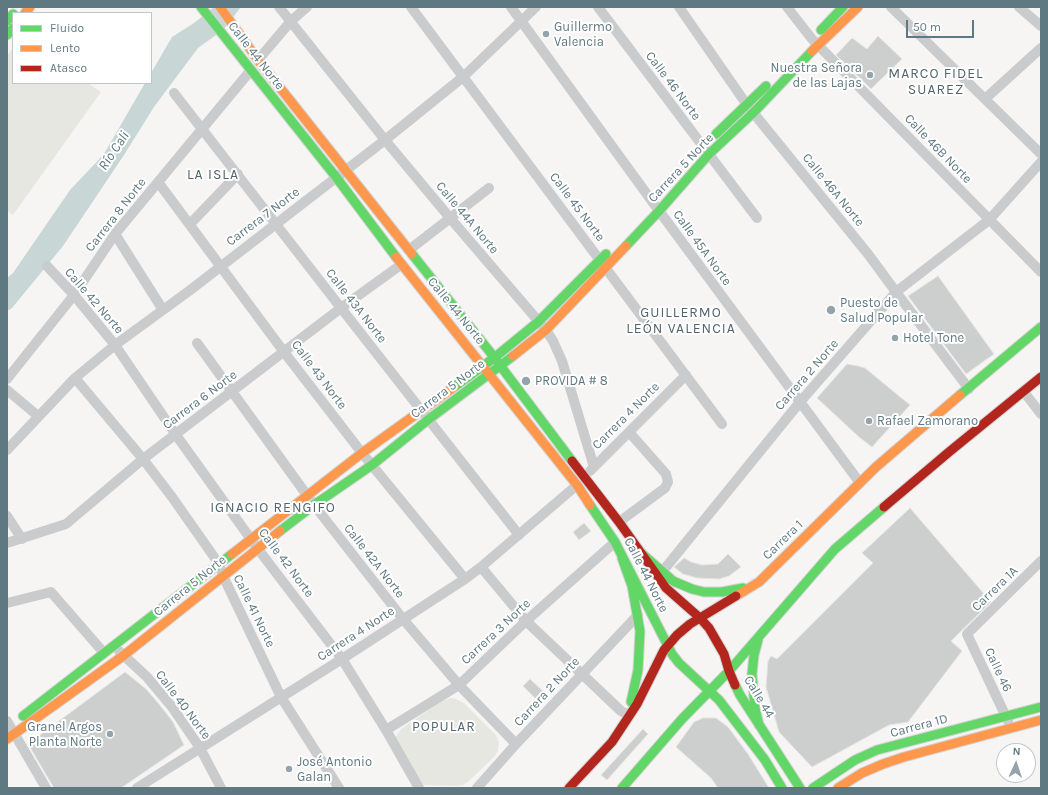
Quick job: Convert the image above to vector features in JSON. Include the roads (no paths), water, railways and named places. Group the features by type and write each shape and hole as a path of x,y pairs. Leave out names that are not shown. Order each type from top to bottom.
{"main road":[{"name":"Calle 44 Norte","path":"201,7 336,177 402,264 576,485 615,542 667,646"},
{"name":"Calle 44 Norte","path":"220,7 258,60 494,358 619,522 666,588 700,618"},
{"name":"Carrera 5 Norte","path":"9,729 123,656 314,505 372,465 429,419 546,330 603,263 656,208 706,151 815,42 843,7"},
{"name":"Carrera 5 Norte","path":"815,42 858,7"},
{"name":"Carrera 5 Norte","path":"630,228 656,208"},
{"name":"Carrera 5 Norte","path":"9,729 114,645 362,453 494,358 538,322 603,263 610,249"},
{"name":"Carrera 1","path":"569,788 612,742 637,704 667,646 685,628 759,582 876,467 1041,327"},
{"path":"622,788 708,692 729,671 794,594 835,549 949,452 1041,377"},
{"path":"641,553 673,581 704,592 722,592 741,589 759,582"},
{"path":"619,732 634,692 640,648 638,615 632,586 622,558"},
{"name":"Calle 44","path":"700,618 711,631 724,654 729,671 740,695 800,788"},
{"path":"759,636 754,655 752,674 754,702 760,725"},
{"path":"667,646 679,663 718,700 765,760 782,788"},
{"name":"Carrera 1D","path":"813,788 855,760 878,750 1041,707"},
{"name":"Carrera 1D","path":"838,788 862,773 883,764 1041,720"},
{"path":"855,760 862,773"}],"street":[{"name":"Calle 44A Norte","path":"279,7 385,140 546,330 562,361 594,466"},
{"path":"258,60 291,21 307,7"},
{"name":"Calle 45 Norte","path":"411,7 722,424"},
{"name":"Calle 45A Norte","path":"511,7 656,208 860,483"},
{"name":"Carrera 7 Norte","path":"7,450 75,378 115,345 164,310 385,140 463,76 536,7"},
{"name":"Calle 46 Norte","path":"598,7 757,218"},
{"name":"Calle 46A Norte","path":"679,7 750,108 868,254 968,389"},
{"name":"Calle 46B Norte","path":"787,7 815,42 1041,272"},
{"path":"891,7 1041,154"},
{"path":"1019,7 1041,26"},
{"path":"985,99 1041,48"},
{"name":"Carrera 8 Norte","path":"7,379 74,295 115,234 251,70"},
{"name":"Calle 43A Norte","path":"174,93 519,534"},
{"name":"Carrera 2 Norte","path":"662,572 800,402 896,292 989,220 1041,162"},
{"path":"190,224 238,174"},
{"name":"Calle 43 Norte","path":"158,182 284,352 362,453 465,579"},
{"path":"409,250 489,188"},
{"path":"115,234 164,310"},
{"name":"Carrera 6 Norte","path":"7,543 66,524 143,460 341,308 402,264"},
{"name":"Calle 42 Norte","path":"47,266 74,295 115,345 176,435 258,549 342,659 386,730 419,788"},
{"name":"Calle 42A Norte","path":"197,344 307,497 403,619 459,685 516,744"},
{"name":"Carrera 4 Norte","path":"584,476 686,375"},
{"name":"Calle 41 Norte","path":"75,378 172,497 219,564 223,576 281,697 339,788"},
{"path":"7,390 38,416"},
{"path":"1024,392 1041,414"},
{"path":"619,522 665,488 668,482 666,474 628,432"},
{"name":"Carrera 4 Norte","path":"137,788 342,659 465,579 576,485"},
{"path":"7,516 22,539"},
{"name":"Carrera 3 Norte","path":"386,730 459,685 526,621 615,542"},
{"name":"Carrera 1A","path":"967,634 1041,562"},
{"path":"481,567 526,621 621,711 627,714"},
{"path":"7,603 51,592 104,653"},
{"name":"Carrera 2 Norte","path":"477,788 516,744 638,615"},
{"name":"Calle 46","path":"967,634 1011,728"},
{"name":"Calle 40 Norte","path":"114,645 123,656 147,677 172,707 200,748 221,788"},
{"path":"9,729 46,788"}],"water":[{"name":"Río Cali","path":"214,7 241,7 223,30 198,48 154,107 63,246 12,308 7,311 7,278 13,273 70,190 104,154 144,84 152,84 152,71 172,37 194,23"}],"place":[{"name":"Guillermo Valencia","path":"546,34"},
{"name":"Nuestra Señora de las Lajas","path":"870,75"},
{"name":"Puesto de Salud Popular","path":"831,310"},
{"name":"Hotel Tone","path":"895,338"},
{"name":"PROVIDA # 8","path":"526,381"},
{"name":"Rafael Zamorano","path":"869,421"},
{"name":"Granel Argos Planta Norte","path":"110,734"},
{"name":"José Antonio Galan","path":"289,769"}],"district":[{"name":"MARCO FIDEL SUAREZ","path":"936,82"},
{"name":"LA ISLA","path":"213,175"},
{"name":"GUILLERMO LEÓN VALENCIA","path":"681,322"},
{"name":"IGNACIO RENGIFO","path":"273,508"},
{"name":"POPULAR","path":"444,727"}]}
